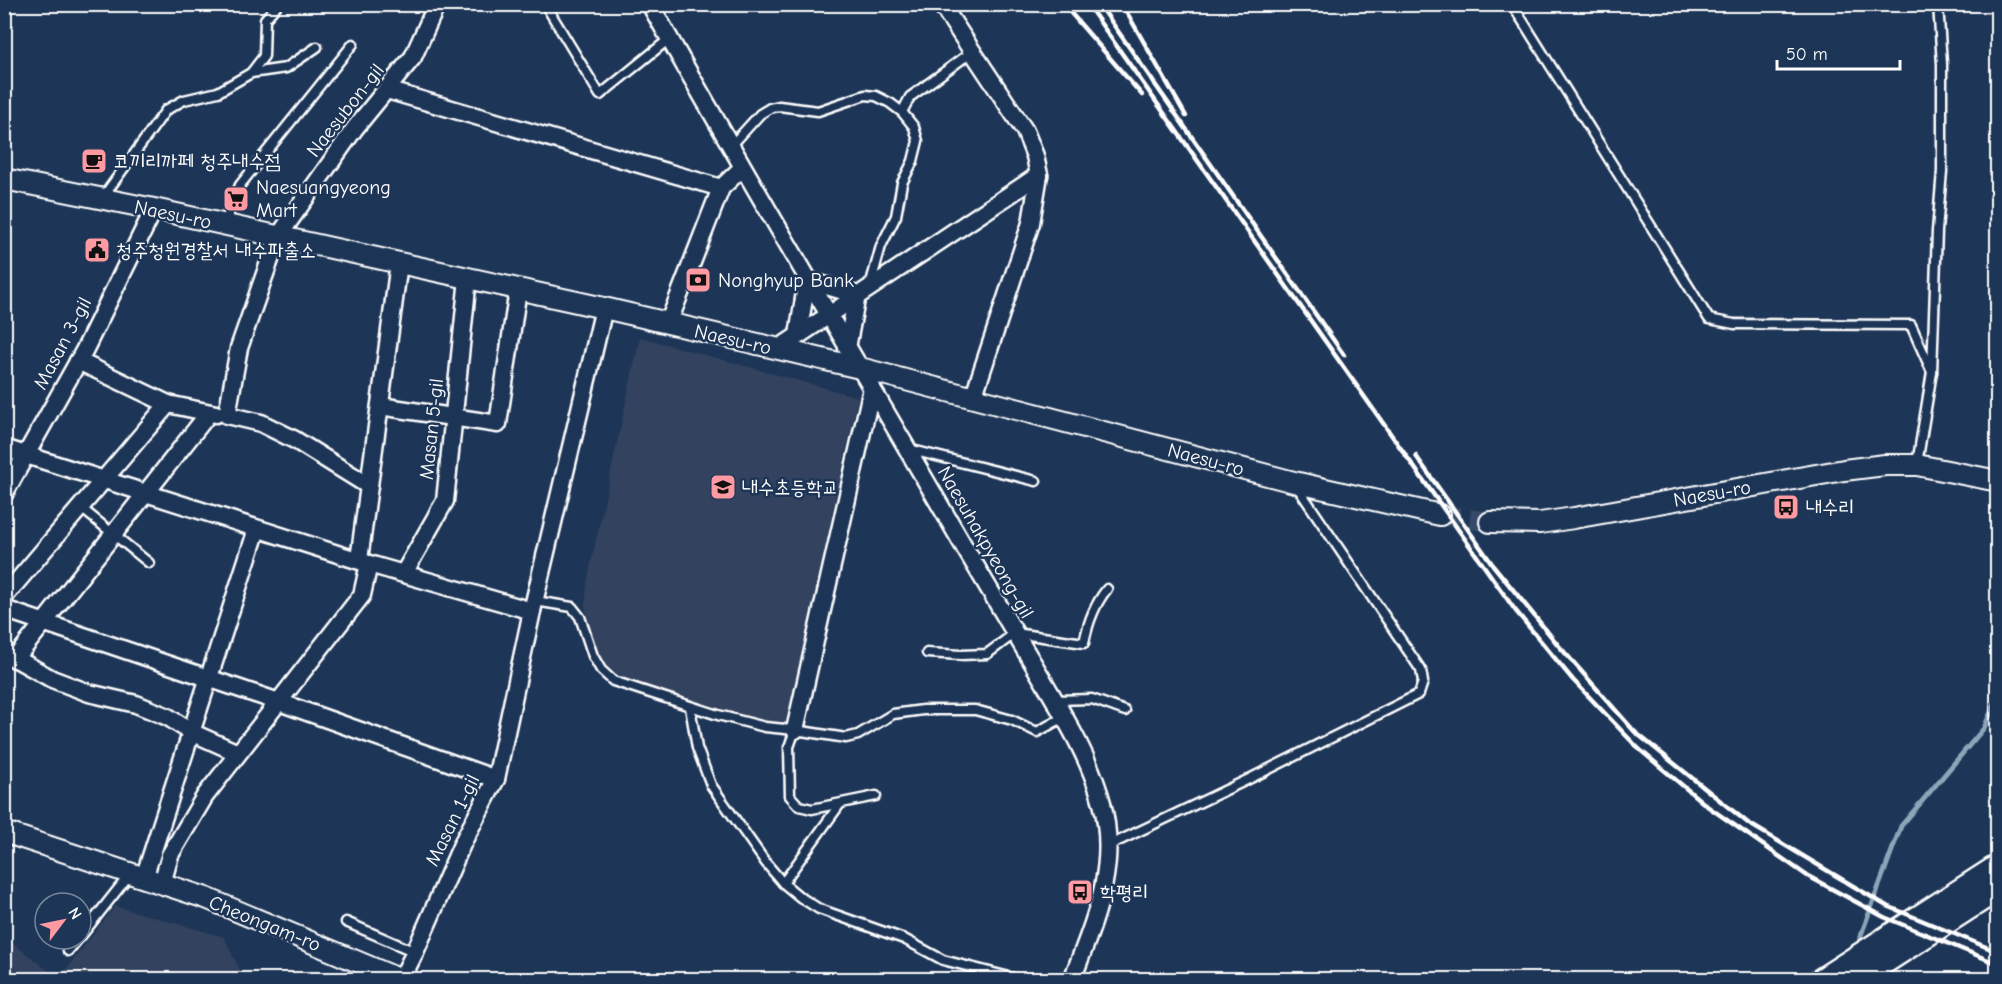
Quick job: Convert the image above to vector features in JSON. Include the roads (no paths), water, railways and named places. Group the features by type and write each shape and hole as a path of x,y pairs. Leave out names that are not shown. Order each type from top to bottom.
{"main road":[{"path":"1821,980 1998,866"},
{"path":"1857,980 1998,889"}],"street":[{"name":"Naesubon-gil","path":"278,237 355,128 413,57 437,4"},
{"name":"Naesuhakpyeong-gil","path":"650,4 827,315 1055,700 1093,777 1102,803 1108,846 1104,892 1072,980"},
{"path":"941,4 1025,131 1039,174 1031,223 973,398"},
{"path":"387,90 721,188"},
{"name":"Naesu-ro","path":"668,324 721,188 742,168"},
{"path":"778,350 1039,174"},
{"name":"Naesu-ro","path":"4,179 154,209 604,308 860,368 1294,482 1440,515"},
{"name":"Masan 3-gil","path":"4,495 78,361 154,209"},
{"path":"227,415 239,348 278,237"},
{"path":"145,878 170,855 199,806 238,753 362,596 369,486 399,263"},
{"name":"Masan 5-gil","path":"404,573 445,501 468,278"},
{"path":"798,335 807,280 864,290"},
{"path":"380,406 498,424 518,289"},
{"path":"847,348 864,290"},
{"name":"Masan 1-gil","path":"401,979 463,842 496,779 604,308"},
{"path":"78,361 168,404 261,423 294,440 369,486"},
{"path":"795,730 872,388"},
{"path":"4,597 168,404"},
{"path":"209,413 44,622 10,656 52,679 89,693 136,704 168,717 191,732 238,753"},
{"path":"4,448 364,562 534,606"},
{"name":"Naesu-ro","path":"1490,522 1540,523 1844,470 1885,465 1925,466 1998,481"},
{"path":"145,878 257,529"},
{"path":"4,609 279,702 496,779"},
{"name":"Cheongam-ro","path":"4,832 206,898 401,979"}],"lane":[{"path":"251,73 264,56 265,19 278,4"},
{"path":"545,4 600,95 669,39"},
{"path":"1512,4 1709,319 1734,324 1911,325 1932,372"},
{"path":"1925,466 1942,171 1942,64 1938,4"},
{"name":"Naesubon-gil","path":"224,225 240,185 353,44"},
{"path":"101,199 166,110 184,100 218,92 251,73 286,68 317,47"},
{"path":"902,112 910,97 973,51"},
{"path":"731,146 760,114 779,106 803,111 818,111 865,95 876,96 890,102 902,112 914,127 918,141 913,161 902,183 896,216 881,246 864,290"},
{"path":"908,449 1036,481"},
{"path":"1108,846 1419,694 1423,682 1421,670 1294,482"},
{"path":"80,507 150,563"},
{"path":"927,653 961,656 987,654 1015,633 1084,643 1088,624 1097,602 1107,589"},
{"path":"534,606 572,607 580,617 593,656 601,670 613,681 690,707 765,727 846,738 858,735 893,714 922,710 975,710 1012,720 1037,732 1064,717"},
{"path":"1055,700 1092,699 1125,711"},
{"path":"690,707 697,748 711,784 765,863 783,883 819,909 904,939 943,960 1021,980"},
{"path":"795,730 789,747 790,796 799,806 812,809 876,795"},
{"path":"783,883 840,804"},
{"path":"93,925 145,878"},
{"path":"346,922 415,952"}],"waterway":[{"path":"1858,948 1901,826 1984,728 1998,696"}],"tunnel":[{"path":"1440,515 1490,522"}],"railway":[{"path":"1063,4 1142,95"},
{"path":"1087,4 1515,610 1573,680 1639,749 1707,806 1806,875 1884,917 1998,964"},
{"path":"1099,4 1344,355"},
{"path":"1122,4 1186,116"},
{"path":"1416,456 1493,565 1559,646 1635,732 1748,823 1885,905 1998,952"}],"place":[{"name":"코끼리까페 청주내수점","path":"94,161"},
{"name":"Naesuangyeong Mart","path":"236,199"},
{"name":"청주청원경찰서 내수파출소","path":"97,250"},
{"name":"Nonghyup Bank","path":"698,280"},
{"name":"내수초등학교","path":"723,487"},
{"name":"내수리","path":"1786,507"},
{"name":"학평리","path":"1080,892"}]}
